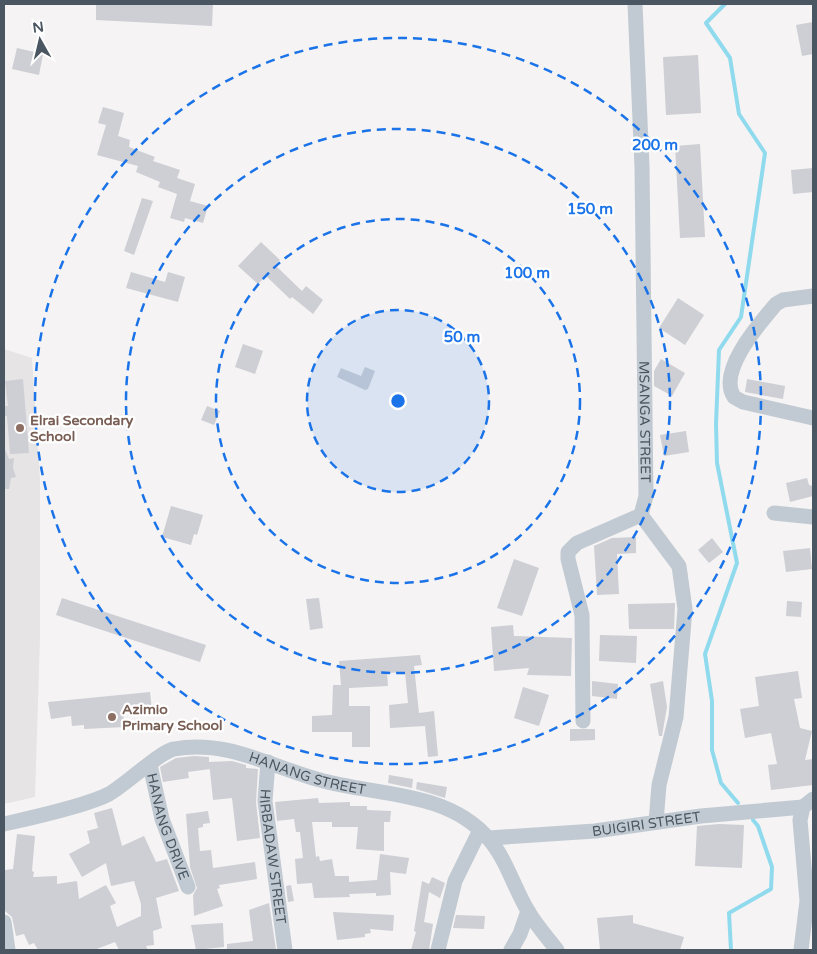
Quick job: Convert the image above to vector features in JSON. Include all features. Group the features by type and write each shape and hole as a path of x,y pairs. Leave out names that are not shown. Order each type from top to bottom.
{"street":[{"name":"MSANGA STREET","path":"635,4 639,60 646,370 646,496 641,515"},
{"path":"813,296 783,300 776,304 746,343 736,363 730,383 734,397 743,402 813,418"},
{"path":"774,513 813,517"},
{"path":"582,721 582,615 568,559 568,552 577,543 641,515 680,566 685,609 676,717 659,785 656,822"},
{"name":"HANANG STREET","path":"4,824 108,794 173,749 194,747 217,748 268,762 326,782 418,798 448,809 470,821 484,834 528,911 557,950"},
{"name":"HIRBADAW STREET","path":"268,762 265,802 285,950"},
{"name":"HANANG DRIVE","path":"150,765 162,819 188,887"},
{"path":"801,950 808,901 800,820 808,803"},
{"name":"BUIGIRI STREET","path":"484,834 595,830 808,803"},
{"path":"438,950 455,881 484,834"},
{"path":"511,950 520,934 528,911"},
{"path":"4,922 8,950"}],"shaded area":[{"path":"4,349 32,358 40,480 40,636 35,797 4,804"}],"building":[{"path":"96,4 213,4 212,26 96,20"},
{"path":"813,22 813,54 802,56 796,25"},
{"path":"17,48 43,54 39,75 12,69"},
{"path":"698,55 701,113 666,115 663,57"},
{"path":"103,107 124,113 118,136 130,140 129,147 155,157 153,161 180,170 177,178 195,184 190,201 208,206 203,223 185,218 184,222 170,218 177,194 158,187 160,182 136,172 138,166 97,155 106,125 98,123"},
{"path":"700,144 705,237 680,238 675,146"},
{"path":"813,168 813,192 793,194 791,170"},
{"path":"142,198 153,201 134,255 124,251"},
{"path":"261,242 280,260 275,265 302,291 306,286 323,300 313,314 292,297 290,299 266,276 258,284 238,266"},
{"path":"131,272 165,282 168,272 185,277 178,302 126,288"},
{"path":"678,298 704,315 685,345 659,328"},
{"path":"243,344 263,351 255,374 235,367"},
{"path":"661,359 685,373 672,396 654,386 654,371"},
{"path":"365,367 375,371 368,389 365,390 337,377 341,368 361,376"},
{"path":"23,379 29,453 10,454 7,416 4,416 4,406 8,406 5,381"},
{"path":"747,379 785,386 783,399 745,392"},
{"path":"207,406 220,411 214,425 201,420"},
{"path":"686,431 689,452 664,456 660,435"},
{"path":"4,447 9,459 14,458 13,468 16,477 11,478 9,489 4,489"},
{"path":"807,478 809,485 813,486 813,496 790,502 786,483"},
{"path":"171,506 203,515 197,535 194,534 191,545 162,537"},
{"path":"636,537 636,553 617,554 619,594 597,595 594,546 612,538"},
{"path":"712,538 723,552 709,563 698,550"},
{"path":"810,548 812,569 786,572 783,551"},
{"path":"514,559 539,568 522,616 497,608"},
{"path":"62,598 206,645 200,662 56,615"},
{"path":"319,598 323,628 310,630 306,599"},
{"path":"787,601 802,602 801,617 786,616"},
{"path":"675,603 674,629 629,629 628,604"},
{"path":"513,625 514,636 572,638 571,676 527,675 529,668 494,671 491,627"},
{"path":"600,635 637,636 636,663 599,661"},
{"path":"420,655 422,665 414,666 419,713 434,711 438,756 428,757 425,726 390,728 389,705 408,703 405,672 387,673 388,686 349,688 349,706 370,706 370,747 352,747 352,732 312,732 312,716 332,715 333,685 341,685 339,661"},
{"path":"798,671 802,698 794,699 800,728 812,731 805,760 813,759 813,785 771,790 768,765 777,764 771,733 745,738 740,709 759,706 755,677"},
{"path":"592,681 618,684 617,699 592,696"},
{"path":"663,681 667,707 662,736 659,736 650,684"},
{"path":"523,687 549,695 539,726 514,718"},
{"path":"150,692 152,710 123,713 125,727 84,729 84,725 72,726 71,716 51,719 48,702"},
{"path":"570,729 595,729 595,740 570,741"},
{"path":"209,757 209,762 232,761 246,765 246,768 258,769 256,802 260,838 237,841 232,798 213,800 210,769 188,772 189,778 163,782 160,767 176,758"},
{"path":"389,775 413,779 412,788 388,783"},
{"path":"417,782 447,787 445,798 416,789"},
{"path":"318,798 319,803 350,802 350,806 367,806 367,810 391,811 390,822 384,822 384,851 356,849 358,827 332,827 332,822 312,822 316,857 319,856 320,861 332,859 335,876 349,876 349,882 377,880 380,854 409,858 406,874 390,872 391,895 376,896 376,893 349,894 350,897 314,898 312,883 297,884 295,859 303,858 300,832 296,832 294,819 277,821 275,802"},
{"path":"112,808 122,846 144,836 156,862 167,859 179,891 156,898 162,928 153,931 154,945 146,946 148,950 119,950 115,942 94,950 38,950 34,943 29,945 24,934 16,936 12,917 5,911 5,870 13,869 17,834 35,836 33,877 57,876 57,884 77,881 79,899 106,885 116,903 110,906 117,927 141,916 141,904 134,881 111,886 106,863 82,877 69,854 90,843 87,831 98,828 94,813"},
{"path":"208,811 210,823 203,824 203,827 198,828 200,851 211,850 213,868 255,862 257,879 219,885 220,888 217,889 223,906 194,916 193,895 197,888 190,867 186,814"},
{"path":"719,824 744,825 742,868 695,866 697,826"},
{"path":"432,877 445,883 440,898 429,892 424,922 433,924 429,950 411,950 416,932 414,931 422,881 429,884"},
{"path":"291,885 294,901 288,902 286,886"},
{"path":"269,903 276,950 227,950 227,944 253,941 249,910"},
{"path":"333,912 394,915 393,931 370,929 371,933 365,934 365,937 337,940"},
{"path":"456,915 485,916 484,929 453,928"},
{"path":"633,915 633,923 684,937 680,950 600,950 597,918"},
{"path":"223,923 224,947 196,950 191,925"}],"waterway":[{"path":"725,4 706,23 730,58 739,114 765,153 741,317 719,350 716,424 717,463 737,563 705,654 712,701 712,750 721,783 738,803"},
{"path":"731,950 729,913 771,889 772,867 758,826 753,820"}],"place":[{"name":"Elrai Secondary School","path":"20,428"},
{"name":"Azimio Primary School","path":"112,717"}]}
